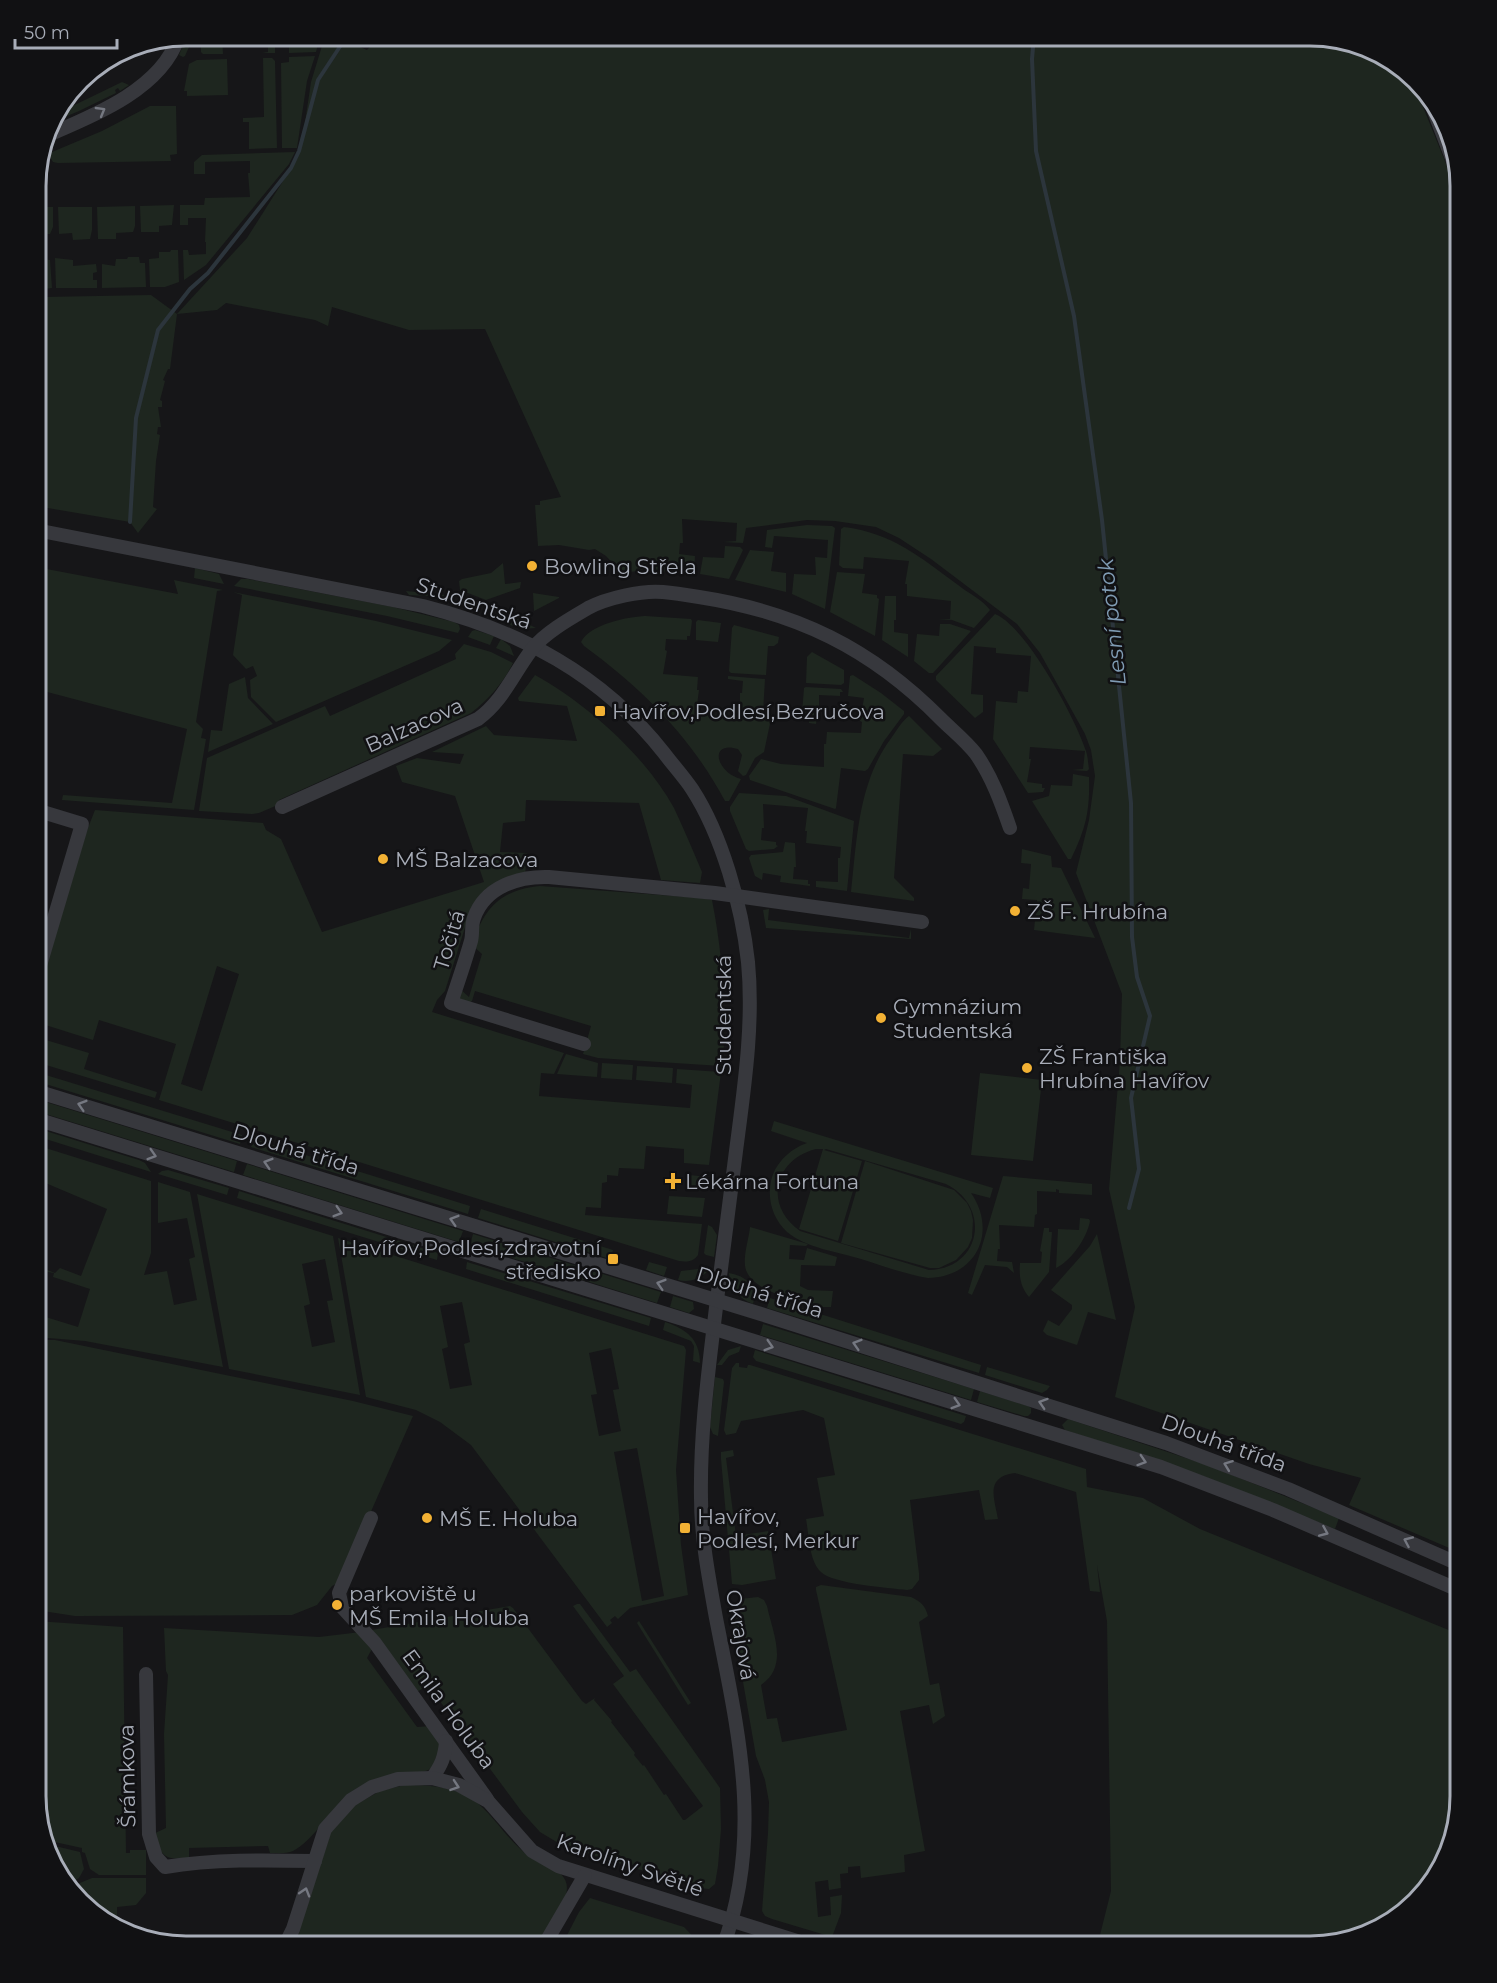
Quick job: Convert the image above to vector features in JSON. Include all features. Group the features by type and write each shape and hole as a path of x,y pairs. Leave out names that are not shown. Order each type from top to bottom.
{"street":[{"path":"58,131 93,116 136,91 164,63 173,48"},
{"name":"Studentská","path":"47,532 423,606 484,624 535,646 595,683 647,731 693,791 720,844 735,896 748,962 748,1035 745,1081 713,1328"},
{"name":"Balzacova","path":"282,807 478,719 498,701 535,646 553,631 589,608 621,597 661,592 713,599 769,611 798,621 849,646 881,667 930,707 975,753 997,790 1010,828"},
{"path":"47,813 82,824 47,944"},
{"name":"Točitá","path":"584,1044 451,1003 472,938 474,919 486,899 512,881 530,877 735,896"},
{"path":"735,896 922,922"},
{"name":"Dlouhá třída","path":"46,1094 717,1301 1166,1443 1288,1489 1450,1560"},
{"path":"46,1122 1161,1467 1284,1515 1450,1586"},
{"name":"Okrajová","path":"713,1328 702,1434 700,1501 712,1597 740,1742 746,1827 742,1870 732,1922 727,1936"},
{"name":"Emila Holuba","path":"371,1518 339,1593 342,1607 375,1643 488,1801"},
{"name":"Šrámkova","path":"146,1674 149,1834 156,1857 165,1867 273,1860 315,1861"},
{"path":"432,1778 445,1755 446,1741"},
{"name":"Karolíny Světlé","path":"290,1936 325,1829 351,1800 372,1787 398,1779 432,1778 459,1785 488,1801 532,1851 558,1866 779,1936"},
{"path":"549,1936 585,1875"}],"shaded area":[{"path":"183,46 189,46 185,56 179,55"},
{"path":"201,46 223,46 223,54 203,54"},
{"path":"268,46 275,46 275,53 262,53 268,52"},
{"path":"289,46 317,46 316,52 289,53"},
{"path":"322,46 339,46 317,79 305,125 319,81 343,46 358,46 367,50 371,46 1319,47 1337,49 1364,57 1396,76 1409,88 1420,100 1449,172 1450,187 1450,1548 1349,1505 1361,1478 1309,1464 1115,1397 1135,1307 1109,1189 1120,1061 1122,994 1076,873 1089,820 1095,776 1091,750 1085,734 1040,653 1017,624 931,559 899,538 876,527 835,521 807,520 746,528 743,543 723,542 736,541 737,523 682,519 683,543 680,543 679,554 695,556 694,574 645,570 622,573 606,556 595,549 559,545 538,546 535,505 540,505 540,501 561,497 485,329 409,330 332,307 328,326 315,320 226,303 217,310 177,314 247,238 297,159 311,82"},
{"path":"315,56 307,81 297,148 282,148 281,63 289,62 289,57"},
{"path":"263,58 272,58 275,61 277,148 249,149 249,122 243,122 243,118 264,117"},
{"path":"227,59 228,95 187,96 187,91 184,91 189,64 197,60"},
{"path":"122,82 129,85 120,91 118,88 115,90 116,93 65,117 72,106"},
{"path":"150,106 176,106 177,154 170,155 171,161 58,163 53,162 50,157 52,152 102,131"},
{"path":"295,152 289,164 206,265 184,280 183,250 188,250 189,255 206,254 206,218 188,218 188,225 180,225 180,205 204,205 205,198 250,197 248,173 250,173 250,161 205,162 205,174 194,174 194,162 202,155"},
{"path":"174,205 172,225 159,226 159,232 141,232 140,206"},
{"path":"135,206 133,232 116,233 116,239 98,239 97,207"},
{"path":"47,207 53,207 53,227 50,234 47,234"},
{"path":"58,207 92,207 90,239 73,240 72,233 59,234"},
{"path":"178,250 179,282 165,287 150,287 149,259 159,258 159,252 170,252"},
{"path":"128,257 139,257 140,263 145,263 146,287 102,288 102,264 115,266 116,259 127,259"},
{"path":"55,258 73,260 73,266 96,264 97,272 93,273 93,280 97,280 97,288 56,288"},
{"path":"47,260 50,260 52,288 47,289"},
{"path":"151,295 177,314 170,369 163,380 165,381 160,400 162,407 158,407 161,427 158,427 157,434 160,435 153,507 157,509 138,533 130,522 47,508 47,297"},
{"path":"807,525 835,528 825,609 792,594 794,574 816,575 815,557 827,558 828,540 774,536 772,548 765,547 767,530"},
{"path":"844,527 877,535 905,548 990,610 974,628 952,620 938,619 950,619 951,601 907,596 907,584 905,584 909,561 864,557 863,569 843,568 839,565 841,529"},
{"path":"725,546 740,547 743,550 729,579 700,574 703,557 724,558"},
{"path":"750,550 774,552 771,571 786,573 786,592 735,580"},
{"path":"503,563 505,584 521,582 520,588 486,600 460,590 459,581 462,579 491,573"},
{"path":"195,568 219,574 224,584 194,578"},
{"path":"47,569 178,594 174,580 223,590 217,591 196,722 203,729 201,738 206,739 194,810 62,800 63,795 172,803 187,729 47,692"},
{"path":"837,572 865,574 862,593 877,595 879,599 875,636 830,612"},
{"path":"241,579 393,607 454,622 459,625 460,629 458,633 387,616 234,586"},
{"path":"406,591 446,595 446,597 409,595"},
{"path":"233,592 376,621 452,640 439,651 276,722 251,697 250,680 257,676 253,666 246,669 233,655 242,595"},
{"path":"533,593 559,597 559,598 534,611"},
{"path":"885,596 896,596 894,632 908,634 908,657 882,640"},
{"path":"995,614 1021,636 1035,654 1061,697 1087,753 1089,769 1087,771 1072,770 1083,769 1085,751 1030,747 1029,759 1031,759 1027,782 1042,784 1042,788 1045,788 1043,792 1028,793 993,739 996,701 1017,703 1018,691 1028,692 1031,656 996,653 996,648 974,646 971,694 983,695 983,712 975,718 936,680 936,676"},
{"path":"512,616 536,628 522,629 507,624"},
{"path":"645,616 691,619 690,636 687,636 687,640 666,639 665,650 667,651 663,674 698,677 696,713 740,717 740,693 742,693 743,681 728,679 728,676 765,679 763,713 772,714 764,752 755,758 746,775 743,776 738,771 742,755 738,749 729,747 719,753 725,770 741,779 729,801 725,801 696,755 664,715 626,679 581,642 592,630 600,626"},
{"path":"698,620 721,623 718,642 696,640"},
{"path":"940,624 950,624 971,631 933,673 929,673 914,661 917,634 939,636"},
{"path":"734,625 779,637 778,643 768,646 766,675 729,671"},
{"path":"475,630 494,636 490,645 468,637"},
{"path":"501,639 510,646 514,656 496,648"},
{"path":"464,644 491,652 513,663 495,690 471,713 279,800 280,804 259,813 199,811 207,758 325,706 330,716 456,659 455,654"},
{"path":"812,652 844,670 844,683 841,685 806,683 807,657"},
{"path":"535,675 575,701 631,750 662,788 674,808 702,872 700,883 661,880 639,803 526,800 525,821 503,823 500,852 527,853 525,875 468,918 445,991 437,1000 432,1012 564,1053 554,1074 541,1073 539,1096 690,1108 692,1085 676,1083 677,1069 721,1072 709,1165 684,1163 684,1149 646,1146 644,1169 619,1168 618,1176 607,1175 607,1182 602,1183 601,1208 586,1207 585,1215 702,1224 698,1255 690,1261 679,1261 159,1100 176,1044 99,1020 93,1040 46,1025 47,966 95,810 263,823 266,830 281,839 322,932 484,882 455,796 402,782 396,766 417,758 460,764 464,754 432,752 486,726 494,735 577,741 567,706 519,701 518,698","holes":["217,966 239,974 202,1091 181,1084"]},
{"path":"853,675 881,693 904,711 904,714 884,741 868,769 865,771 841,768 836,808 750,780 749,776 761,759 781,764 824,767 824,744 826,744 827,732 861,733 862,722 860,721 864,698 848,696 850,676"},
{"path":"245,677 248,698 273,724 208,752 211,730 222,731 229,684"},
{"path":"804,688 841,689 843,692 840,692 840,696 819,695 819,718 816,724 809,723 809,718 802,713"},
{"path":"909,716 942,749 933,756 903,754 894,878 914,898 914,901 851,892 861,812 872,773 881,754"},
{"path":"1073,774 1089,777 1089,800 1080,838 1071,859 1068,859 1032,801 1049,796 1051,785 1072,786"},
{"path":"739,793 786,796 854,821 847,891 816,887 816,881 838,882 838,858 840,858 841,847 806,843 808,808 763,804 764,828 762,828 761,840 776,842 778,846 774,849 749,851 746,849 730,811"},
{"path":"785,842 795,843 796,867 794,867 793,879 808,880 810,886 780,882 781,876 763,873 762,880 755,876 749,858 751,855 783,852"},
{"path":"1022,849 1051,856 1052,867 1061,868 1095,938 1034,930 1037,900 1022,899 1023,888 1029,889 1031,864 1021,863"},
{"path":"540,886 712,900 723,990 724,1043 721,1066 598,1058 583,1054 591,1026 475,991 472,1001 460,1002 459,988 469,997 482,954 472,945 488,911 504,897 514,892"},
{"path":"769,909 768,920 909,938 911,929 911,939 766,928 763,910"},
{"path":"46,1040 89,1053 84,1069 157,1092 155,1098 46,1065"},
{"path":"566,1054 598,1063 597,1077 557,1074"},
{"path":"602,1063 633,1065 632,1080 601,1078"},
{"path":"637,1066 673,1068 672,1083 636,1080"},
{"path":"980,1073 1042,1080 1033,1161 971,1155"},
{"path":"46,1075 242,1135 240,1144 46,1084"},
{"path":"46,1102 237,1161 234,1172 46,1114"},
{"path":"774,1121 993,1188 990,1198 971,1193 979,1208 982,1223 982,1237 978,1250 959,1270 945,1276 928,1278 803,1242 782,1227 771,1202 770,1188 773,1174 780,1163 789,1153 807,1143 771,1131","holes":["816,1149 823,1149 799,1229 838,1241 862,1161 824,1150 826,1149 946,1184 961,1194 970,1207 975,1221 974,1235 969,1248 960,1259 947,1267 929,1270 800,1231 781,1209 778,1185 790,1163 801,1155"]},
{"path":"46,1131 139,1160 145,1163 151,1172 46,1139"},
{"path":"254,1139 470,1206 468,1214 251,1147"},
{"path":"46,1148 151,1181 151,1253 144,1275 167,1271 174,1305 197,1300 189,1259 195,1257 187,1218 158,1223 158,1182 190,1192 223,1367 85,1341 46,1338 46,1317 78,1327 90,1289 53,1277 54,1273 46,1270 55,1273 60,1268 81,1276 107,1209 46,1183"},
{"path":"865,1161 954,1190 967,1203 973,1220 972,1238 968,1247 956,1260 939,1268 930,1268 841,1243"},
{"path":"247,1164 463,1231 459,1242 243,1175"},
{"path":"168,1170 229,1188 227,1195 158,1174"},
{"path":"690,1175 707,1177 706,1191 689,1190"},
{"path":"1003,1176 1092,1184 1092,1195 1059,1193 1056,1189 1056,1192 1037,1191 1037,1214 1034,1227 999,1225 1000,1249 998,1249 997,1261 1012,1262 1014,1273 1007,1267 985,1265 972,1295 968,1293"},
{"path":"239,1191 438,1253 437,1260 237,1198"},
{"path":"197,1194 333,1236 360,1395 229,1369","holes":["325,1259 333,1300 327,1301 335,1342 312,1347 304,1306 310,1304 302,1264"]},
{"path":"669,1196 705,1198 702,1217 667,1214"},
{"path":"481,1209 613,1250 610,1259 478,1218"},
{"path":"1080,1218 1090,1221 1086,1235 1073,1255 1056,1268 1058,1229 1079,1230"},
{"path":"708,1225 717,1235 714,1257 704,1253"},
{"path":"750,1227 808,1244 806,1246 790,1245 789,1259 804,1260 807,1248 837,1257 835,1266 801,1265 800,1286 808,1290 833,1291 831,1307 791,1299 758,1285 746,1270 746,1248"},
{"path":"1044,1228 1049,1228 1049,1232 1052,1232 1049,1272 1029,1297 1021,1281 1020,1263 1041,1263 1042,1252 1040,1251"},
{"path":"473,1234 661,1292 657,1303 470,1245"},
{"path":"1097,1234 1116,1320 1088,1312 1077,1345 1047,1335 1043,1331 1048,1320 1059,1326 1072,1309 1072,1305 1051,1290 1090,1246"},
{"path":"338,1238 684,1346 686,1350 676,1470 681,1545 688,1595 630,1608 618,1619 615,1616 610,1620 612,1623 607,1627 471,1445 440,1422 416,1410 366,1397","holes":["462,1302 470,1342 464,1344 472,1385 450,1389 442,1349 448,1347 440,1306","611,1348 619,1389 613,1390 621,1431 599,1436 591,1395 597,1394 589,1353","637,1448 664,1596 642,1601 614,1452"]},
{"path":"467,1262 651,1318 649,1326 466,1269"},
{"path":"649,1262 667,1267 664,1276 646,1270"},
{"path":"709,1270 695,1279 678,1280 681,1271"},
{"path":"729,1273 749,1283 754,1292 753,1304 736,1292"},
{"path":"673,1296 693,1302 694,1309 689,1313 670,1307"},
{"path":"770,1298 981,1365 979,1373 767,1308"},
{"path":"665,1322 690,1336 697,1347 700,1363 693,1361 694,1346 691,1341 663,1330"},
{"path":"763,1324 974,1389 971,1400 760,1335"},
{"path":"46,1340 353,1401 413,1416 340,1582 332,1586 317,1605 292,1615 75,1616 46,1612"},
{"path":"741,1346 739,1352 729,1356 722,1365 717,1365 728,1350"},
{"path":"755,1350 966,1416 961,1424 756,1361 753,1357"},
{"path":"736,1363 739,1363 739,1367 747,1368 750,1365 1086,1469 1087,1487 1143,1498 1200,1529 1450,1631 1450,1805 1448,1823 1436,1858 1416,1889 1403,1902 1372,1922 1346,1932 1328,1935 1100,1936 1111,1891 1107,1621 1097,1565 1100,1592 1090,1591 1076,1492 1015,1473 1005,1475 995,1484 994,1489 998,1519 985,1520 979,1490 910,1500 919,1573 919,1580 912,1589 862,1585 837,1580 827,1576 817,1567 810,1547 806,1519 824,1516 817,1478 835,1475 824,1418 803,1410 741,1421 736,1433 726,1435 724,1430 732,1368"},
{"path":"987,1367 1050,1386 1042,1393 985,1375"},
{"path":"715,1377 723,1379 724,1382 718,1436 713,1434 710,1427"},
{"path":"980,1391 1028,1406 1031,1408 1031,1413 1024,1416 977,1402"},
{"path":"1068,1419 1207,1465 1339,1518 1335,1529 1203,1476 1065,1430 1062,1425"},
{"path":"733,1450 734,1456 726,1458 736,1536 768,1531 776,1579 742,1585 732,1584 721,1452"},
{"path":"821,1585 911,1597 922,1604 928,1616 919,1622 930,1685 939,1683 945,1716 933,1724 929,1705 900,1711 925,1851 904,1855 905,1872 861,1878 860,1866 848,1867 848,1873 840,1874 841,1888 829,1890 828,1880 815,1882 818,1917 831,1915 830,1897 842,1895 841,1913 832,1936 772,1919 765,1916 762,1911 769,1802 765,1780 756,1756 732,1619 733,1606 740,1599 758,1597 764,1600 767,1606 775,1638 777,1659 775,1669 761,1685 767,1719 777,1718 782,1742 847,1730 816,1587"},
{"path":"580,1604 630,1672 636,1669 720,1788 721,1829 718,1866 715,1884 709,1889 699,1888 583,1852 560,1844 540,1832 522,1812 428,1685 417,1692 372,1630 510,1606 582,1701 586,1704 595,1698 594,1700 635,1753 634,1755 685,1820 703,1806 613,1684 624,1676 573,1606"},
{"path":"639,1621 691,1703 688,1705 637,1623"},
{"path":"46,1622 123,1627 126,1853 130,1853 130,1850 146,1850 146,1875 99,1875 90,1869 82,1848 54,1842 48,1814 46,1796"},
{"path":"164,1628 319,1637 361,1632 374,1645 367,1658 417,1727 432,1726 439,1742 438,1758 431,1768 425,1771 386,1777 356,1789 339,1804 301,1846 291,1852 270,1853 268,1846 189,1848 189,1858 169,1857 159,1848 153,1834 166,1828 164,1734 168,1675"},
{"path":"404,1785 439,1787 460,1793 479,1804 523,1852 561,1874 565,1879 566,1895 545,1936 295,1936 331,1832 355,1805 380,1791"},
{"path":"56,1846 80,1852 84,1869 75,1880 70,1874"},
{"path":"92,1878 146,1878 146,1893 136,1905 117,1907 117,1918 94,1902 77,1884"},
{"path":"590,1898 684,1927 692,1936 567,1936 579,1912"}],"waterway":[{"path":"130,522 136,418 158,330 190,289 208,273 291,168 299,151 318,80 340,46"},
{"name":"Lesní potok","path":"1033,47 1036,151 1074,316 1102,520 1131,803 1132,937 1137,977 1150,1016 1131,1098 1139,1169 1129,1208"}],"place":[{"name":"Bowling Střela","path":"532,566"},
{"name":"Havířov,Podlesí,Bezručova","path":"600,711"},
{"name":"MŠ Balzacova","path":"383,859"},
{"name":"ZŠ F. Hrubína","path":"1015,911"},
{"name":"Gymnázium Studentská","path":"881,1018"},
{"name":"ZŠ Františka Hrubína Havířov","path":"1027,1068"},
{"name":"Lékárna Fortuna","path":"673,1181"},
{"name":"Havířov,Podlesí,zdravotní středisko","path":"613,1259"},
{"name":"MŠ E. Holuba","path":"427,1518"},
{"name":"Havířov, Podlesí, Merkur","path":"685,1528"},
{"name":"parkoviště u MŠ Emila Holuba","path":"337,1605"}]}
